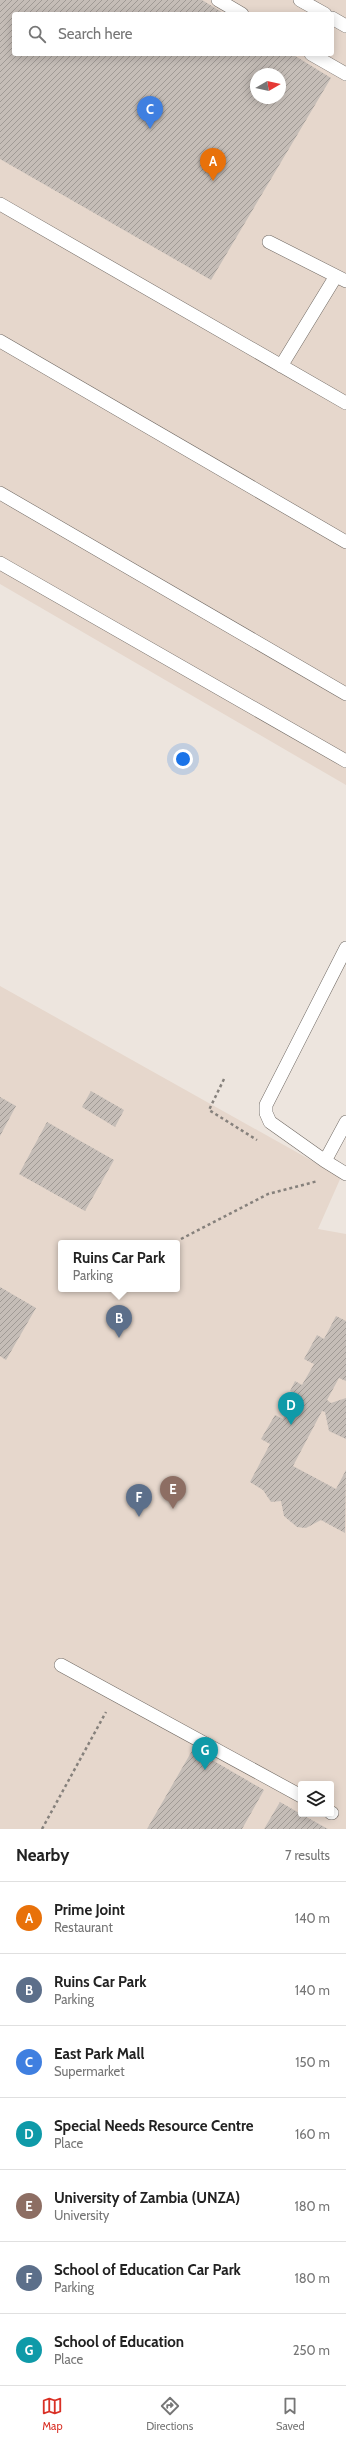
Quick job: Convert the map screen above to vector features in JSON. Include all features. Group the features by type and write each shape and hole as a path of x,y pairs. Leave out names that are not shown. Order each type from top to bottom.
{"lane":[{"path":"218,0 239,12"},
{"path":"300,0 321,12"},
{"path":"334,19 346,26"},
{"path":"314,56 346,74"},
{"path":"0,204 346,403"},
{"path":"269,242 341,279 281,366"},
{"path":"0,341 346,542"},
{"path":"0,493 346,694"},
{"path":"0,563 346,761"},
{"path":"346,948 266,1105 266,1112 270,1122 346,1174"},
{"path":"325,1161 341,1142 346,1122"},
{"path":"61,1665 298,1794"}],"path":[{"path":"181,1239 268,1194 322,1180"},
{"path":"42,1829 116,1695"}],"shaded area":[{"path":"0,0 346,0 346,785 0,584"},
{"path":"0,986 341,1177 318,1229 346,1234 346,1829 0,1829"}],"building":[{"path":"0,0 202,0 222,12 12,12 12,56 295,56 331,78 211,280 0,159"},
{"path":"91,1091 124,1110 115,1127 82,1107"},
{"path":"0,1097 16,1106 0,1136"},
{"path":"47,1122 114,1160 85,1211 19,1174"},
{"path":"0,1287 36,1308 6,1360 0,1356"},
{"path":"336,1316 346,1321 346,1381 339,1378 327,1400 331,1403 346,1398 346,1439 329,1431 325,1412 322,1411 293,1466 336,1489 346,1470 345,1533 321,1520 306,1528 297,1527 284,1516 281,1501 271,1502 263,1490 250,1482 270,1444 261,1439 275,1415 283,1419 296,1394 290,1391 295,1381 302,1385 314,1364 304,1359 317,1335 324,1339"},
{"path":"193,1749 264,1790 242,1829 147,1829"},
{"path":"280,1802 298,1812 298,1817 306,1817 328,1829 264,1829"}],"place":[{"name":"East Park Mall","path":"150,129"},
{"name":"Prime Joint","path":"213,181"},
{"name":"Ruins Car Park","path":"119,1338"},
{"name":"Special Needs Resource Centre","path":"291,1425"},
{"name":"University of Zambia (UNZA)","path":"173,1509"},
{"name":"School of Education Car Park","path":"139,1517"},
{"name":"School of Education","path":"205,1770"}]}
